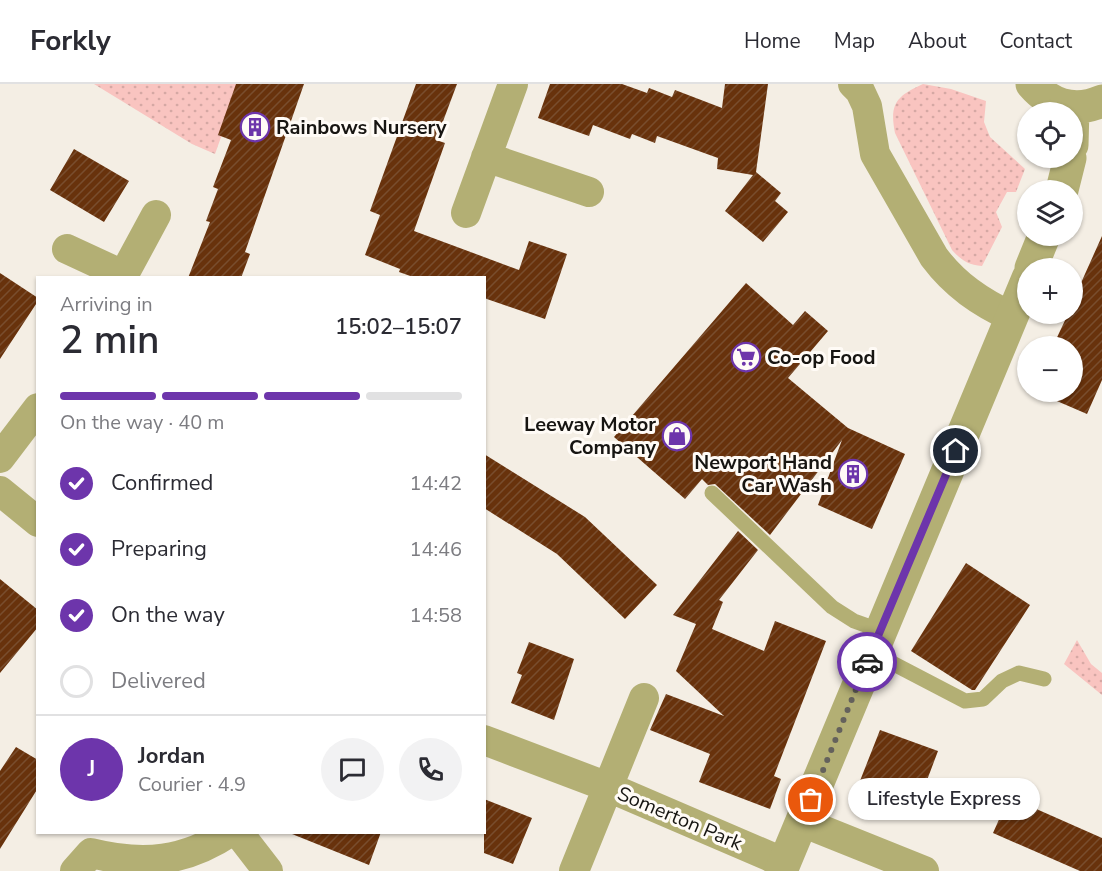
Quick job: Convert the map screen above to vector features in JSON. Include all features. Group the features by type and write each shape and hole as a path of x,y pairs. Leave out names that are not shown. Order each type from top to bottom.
{"street":[{"path":"466,213 513,84"},
{"path":"853,84 860,91 867,106 875,154 934,257 945,273 974,297 1012,317"},
{"path":"1032,84 1042,96 1057,104 1088,105"},
{"path":"486,156 590,192"},
{"path":"67,249 122,276 156,215"},
{"path":"783,867 1017,305"},
{"path":"0,458 36,411"},
{"path":"0,490 36,520"},
{"name":"Somerton Park","path":"574,871 644,698"},
{"name":"Somerton Park","path":"486,741 608,787 783,867"},
{"path":"802,822 924,871"},
{"path":"87,852 132,861 173,857 213,844 227,834"},
{"path":"240,834 268,871"}],"lane":[{"path":"712,493 832,607 854,621 876,641 965,701 983,699 1002,681 1019,673 1044,679"}],"shaded area":[{"path":"94,84 240,84 215,154 192,144"},
{"path":"923,84 951,89 986,101 984,122 990,137 1017,162 1017,168 1025,169 1021,180 1017,180 1016,192 1007,192 996,212 1002,227 982,266 965,261 952,250 895,133 894,107 907,92"},
{"path":"1077,640 1091,664 1102,673 1102,695 1064,664"}],"building":[{"path":"236,84 304,84 245,252 250,254 242,276 189,276 210,222 206,221 218,189 213,187 231,140 218,135"},
{"path":"416,84 457,84 436,140 445,143 414,231 519,270 529,241 567,254 545,319 486,299 486,276 410,276 399,272 400,269 365,255 380,215 370,211"},
{"path":"550,84 622,84 647,93 649,88 672,97 675,90 722,108 725,84 768,84 756,172 781,193 775,201 788,212 763,242 725,211 753,175 717,169 718,158 657,136 655,143 632,134 630,139 593,125 589,136 538,118"},
{"path":"74,149 129,181 104,222 50,190"},
{"path":"1102,236 1102,380 1087,414 1059,402 1083,402 1083,336 1058,336 1063,324 1083,324 1083,278"},
{"path":"0,273 36,297 36,304 0,359"},
{"path":"746,283 793,325 805,311 828,331 788,378 848,428 905,454 872,529 818,505 842,440 770,535 715,484 708,485 702,479 685,499 614,437"},
{"path":"486,455 585,517 657,585 625,619 557,554 486,509"},
{"path":"738,531 758,550 719,600 723,602 712,629 764,651 775,621 826,641 774,776 781,779 770,809 699,782 710,754 650,730 666,694 724,716 676,671 696,624 673,615"},
{"path":"966,563 1030,605 975,690 911,651"},
{"path":"0,579 36,608 36,629 0,673"},
{"path":"529,642 574,659 554,720 511,703 522,675 517,673"},
{"path":"880,730 938,751 915,812 856,791"},
{"path":"16,747 36,759 36,791 0,849 0,771"},
{"path":"1009,797 1102,838 1102,871 1080,871 993,833"},
{"path":"486,800 532,818 513,864 484,853"},
{"path":"292,834 380,834 369,865"}],"way so far":[{"path":"811,800 867,662"}],"place":[{"name":"Rainbows Nursery","path":"255,127"},
{"name":"Co-op Food","path":"746,357"},
{"name":"Leeway Motor Company","path":"677,436"},
{"name":"Newport Hand Car Wash","path":"853,474"},
{"name":"Lifestyle Express","path":"811,800"}],"route":[{"path":"867,662 956,451"}]}
